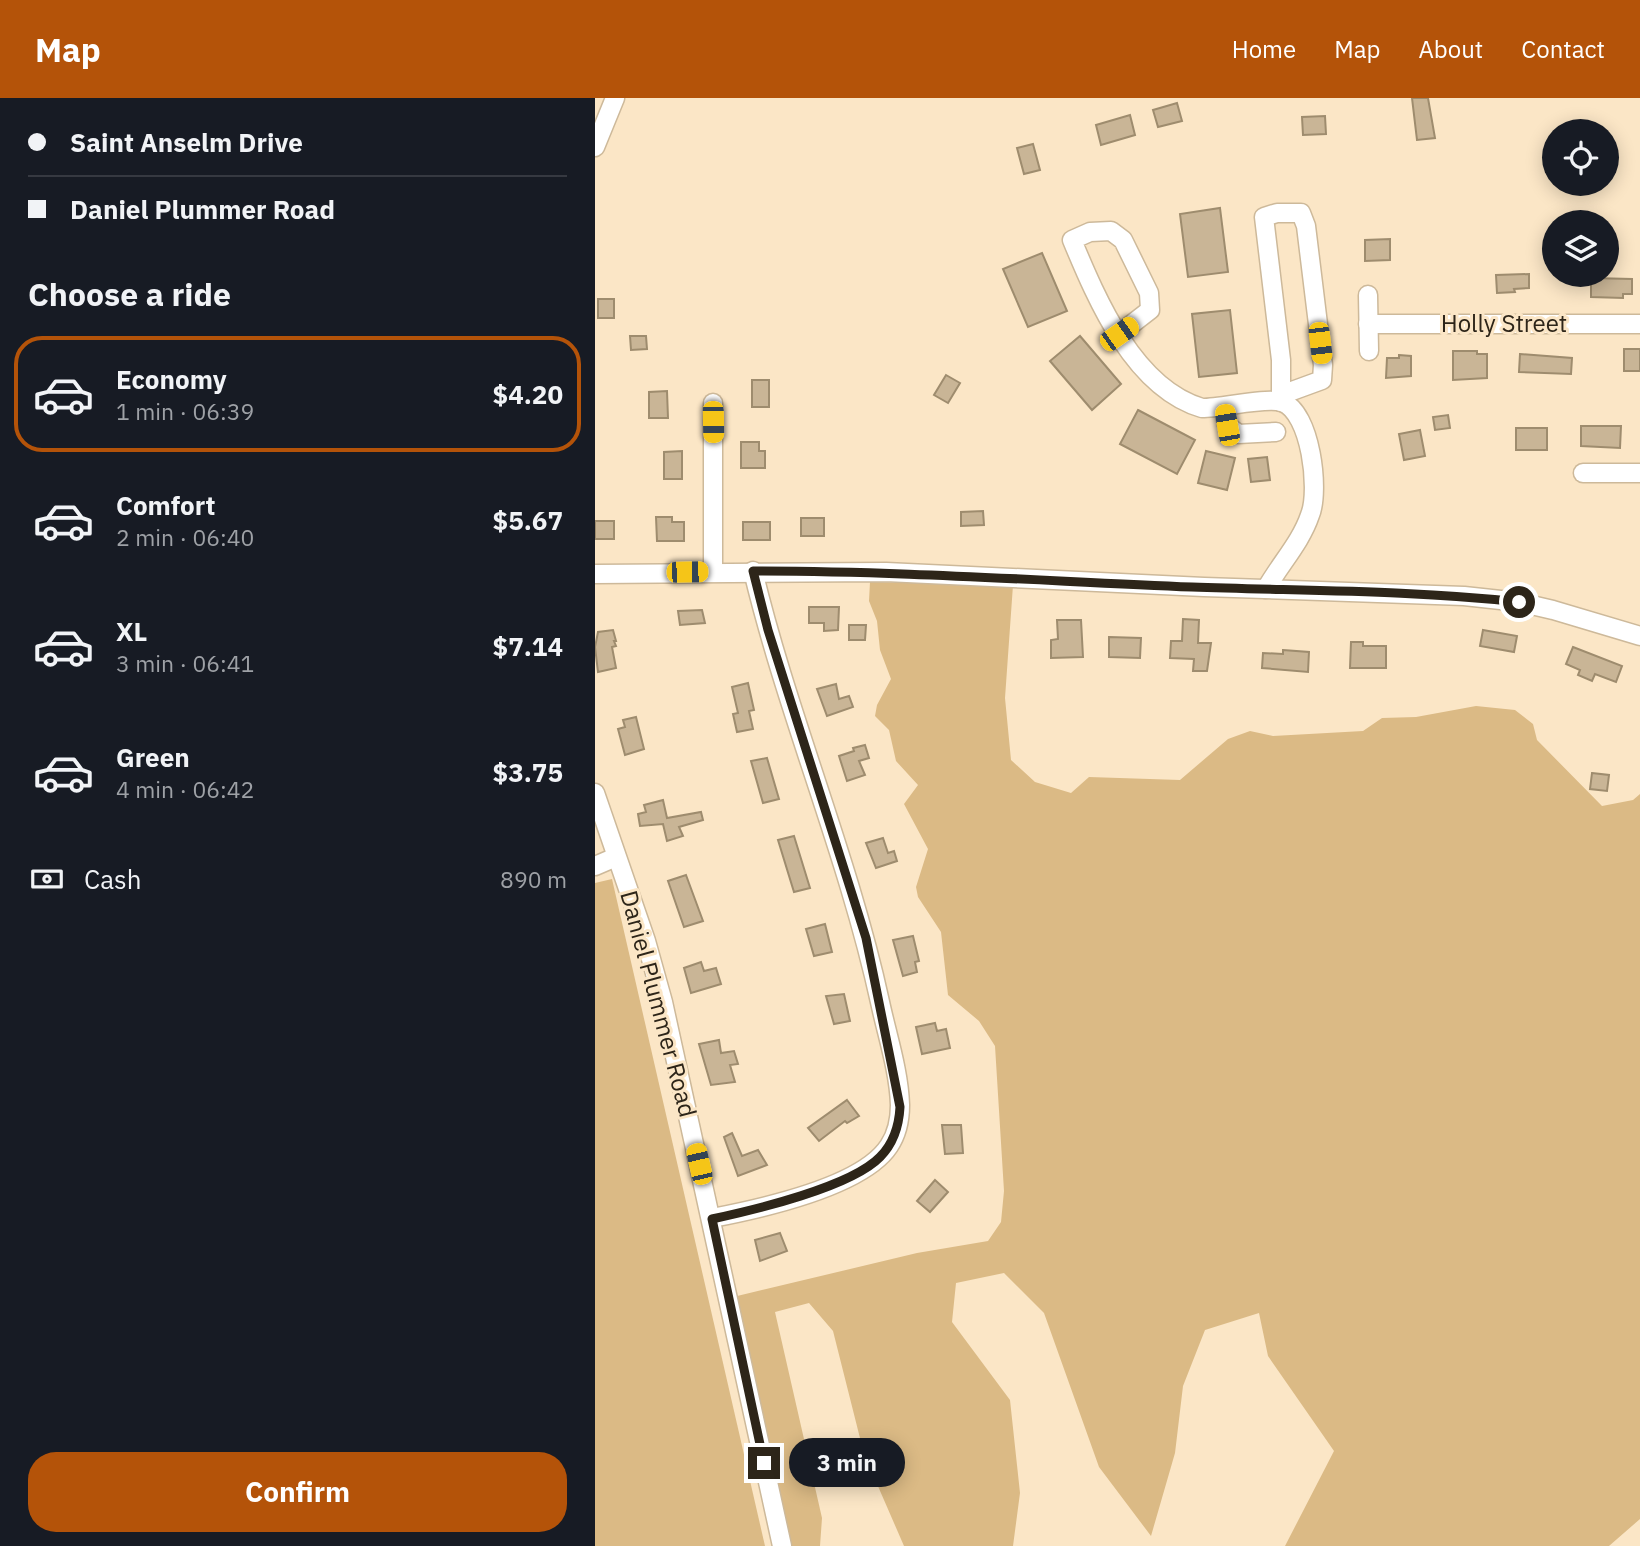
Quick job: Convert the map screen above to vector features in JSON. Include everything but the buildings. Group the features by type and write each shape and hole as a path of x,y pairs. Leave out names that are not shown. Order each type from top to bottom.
{"street":[{"path":"595,147 601,113 615,98"},
{"path":"1119,334 1150,310 1149,293 1123,240 1111,231 1090,232 1072,240 1093,289 1119,334 1151,376 1176,397 1202,408 1224,407 1281,399 1322,380 1323,365 1306,226 1301,213 1277,213 1264,217 1281,360 1281,399 1293,410 1306,435 1313,507 1303,530 1266,589"},
{"path":"1368,296 1369,351"},
{"name":"Holly Street","path":"1368,324 1640,324"},
{"path":"713,403 713,572"},
{"path":"1224,407 1227,425 1238,435 1276,432"},
{"path":"1583,473 1640,473"},
{"path":"712,1219 764,1207 859,1173 880,1157 890,1145 899,1117 897,1087 866,938 768,630 753,571"},
{"path":"595,574 898,572 1464,596 1519,602 1640,636"},
{"name":"Daniel Plummer Road","path":"595,793 646,941 663,1002 782,1546"},
{"path":"595,866 616,857"}],"shaded area":[{"path":"870,582 1013,585 1005,698 1011,760 1035,782 1071,793 1089,777 1180,780 1228,739 1250,731 1273,736 1363,731 1382,718 1416,717 1476,706 1515,710 1533,724 1537,740 1602,806 1633,800 1640,794 1640,1519 1609,1546 1285,1546 1334,1451 1268,1356 1259,1313 1205,1330 1183,1386 1175,1453 1151,1536 1099,1467 1044,1313 1004,1273 956,1283 952,1322 1010,1400 1020,1493 1013,1546 904,1546 864,1454 833,1331 809,1303 775,1312 822,1518 820,1546 782,1546 733,1297 917,1253 988,1241 1001,1222 1004,1191 995,1046 979,1021 948,995 941,932 918,897 916,887 928,849 904,804 918,785 896,761 889,730 875,716 877,705 891,679 880,650 877,621 869,601"},
{"path":"612,879 765,1546 595,1546 595,883"}],"route":[{"path":"764,1463 712,1219 764,1207 849,1178 868,1167 890,1145 897,1130 900,1107 866,938 768,630 753,571 942,574 1464,596 1519,602"}]}
